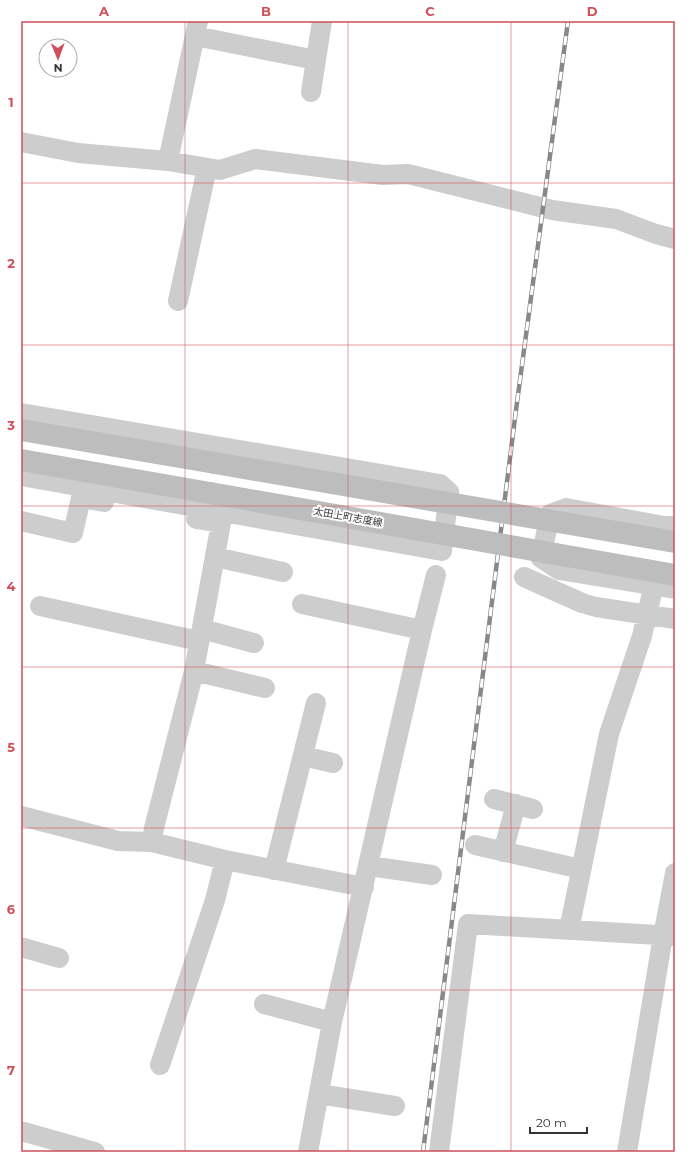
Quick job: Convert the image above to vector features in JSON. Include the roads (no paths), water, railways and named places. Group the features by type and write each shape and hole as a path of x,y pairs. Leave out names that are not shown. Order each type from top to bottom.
{"main road":[{"path":"21,430 215,463 669,532"},
{"name":"太田上町志度線","path":"21,460 675,575"}],"street":[{"path":"311,92 322,21"},
{"path":"168,161 196,28 316,60"},
{"path":"21,142 78,153 168,161 220,170 255,159 383,175 408,174 552,210 616,219 656,234 675,239"},
{"path":"178,301 207,168"},
{"path":"21,413 440,484 449,492 442,551 21,476"},
{"path":"21,520 73,533 81,498 221,523 194,671 154,828 152,842"},
{"path":"669,532 566,508 550,514 541,558 560,570 675,589"},
{"path":"215,557 283,572"},
{"path":"308,1152 332,1022 436,575"},
{"path":"524,577 582,603 675,619"},
{"path":"569,930 609,734 642,636 652,593"},
{"path":"302,604 422,630"},
{"path":"40,606 200,635 254,642"},
{"path":"194,671 265,688"},
{"path":"274,870 316,703"},
{"path":"303,756 333,763"},
{"path":"494,799 524,806 503,852"},
{"path":"21,816 118,841 152,842 225,860 364,886"},
{"path":"475,845 581,869"},
{"path":"160,1065 215,900 225,860"},
{"path":"369,866 432,875"},
{"path":"627,1152 669,936 675,873"},
{"path":"439,1152 468,924 669,936"},
{"path":"21,947 59,958"},
{"path":"264,1004 332,1022"},
{"path":"319,1094 395,1106"},
{"path":"21,1131 89,1151"}],"railway":[{"path":"423,1152 516,410 568,21"}]}
